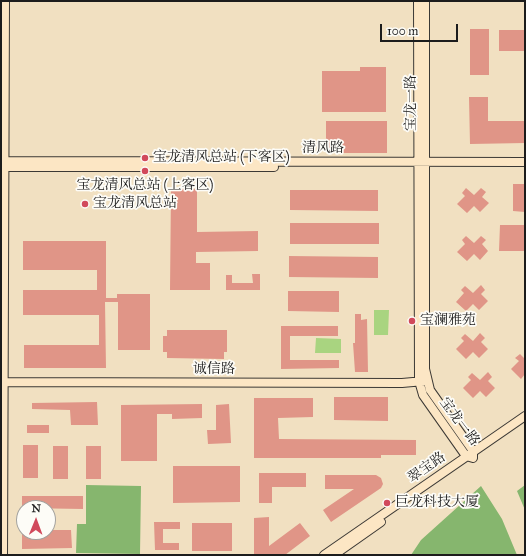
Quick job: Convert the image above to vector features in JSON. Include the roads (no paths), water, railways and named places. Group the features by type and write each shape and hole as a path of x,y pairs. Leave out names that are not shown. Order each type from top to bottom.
{"street":[{"path":"3,555 2,164 5,1"},
{"name":"宝龙一路","path":"418,1 423,394 470,455"},
{"name":"宝龙一路","path":"421,165 426,1"},
{"name":"清风路","path":"421,165 525,162"},
{"name":"清风路","path":"2,164 421,165 525,168"},
{"name":"诚信路","path":"2,382 402,383 423,381"},
{"name":"翠宝路","path":"324,555 525,416"},
{"name":"翠宝路","path":"334,555 470,455 525,422"}],"place":[{"name":"宝龙清风总站 (下客区)","path":"145,158"},
{"name":"宝龙清风总站 (上客区)","path":"145,171"},
{"name":"宝龙清风总站","path":"85,204"},
{"name":"宝澜雅苑","path":"412,321"},
{"name":"巨龙科技大厦","path":"387,503"}]}
